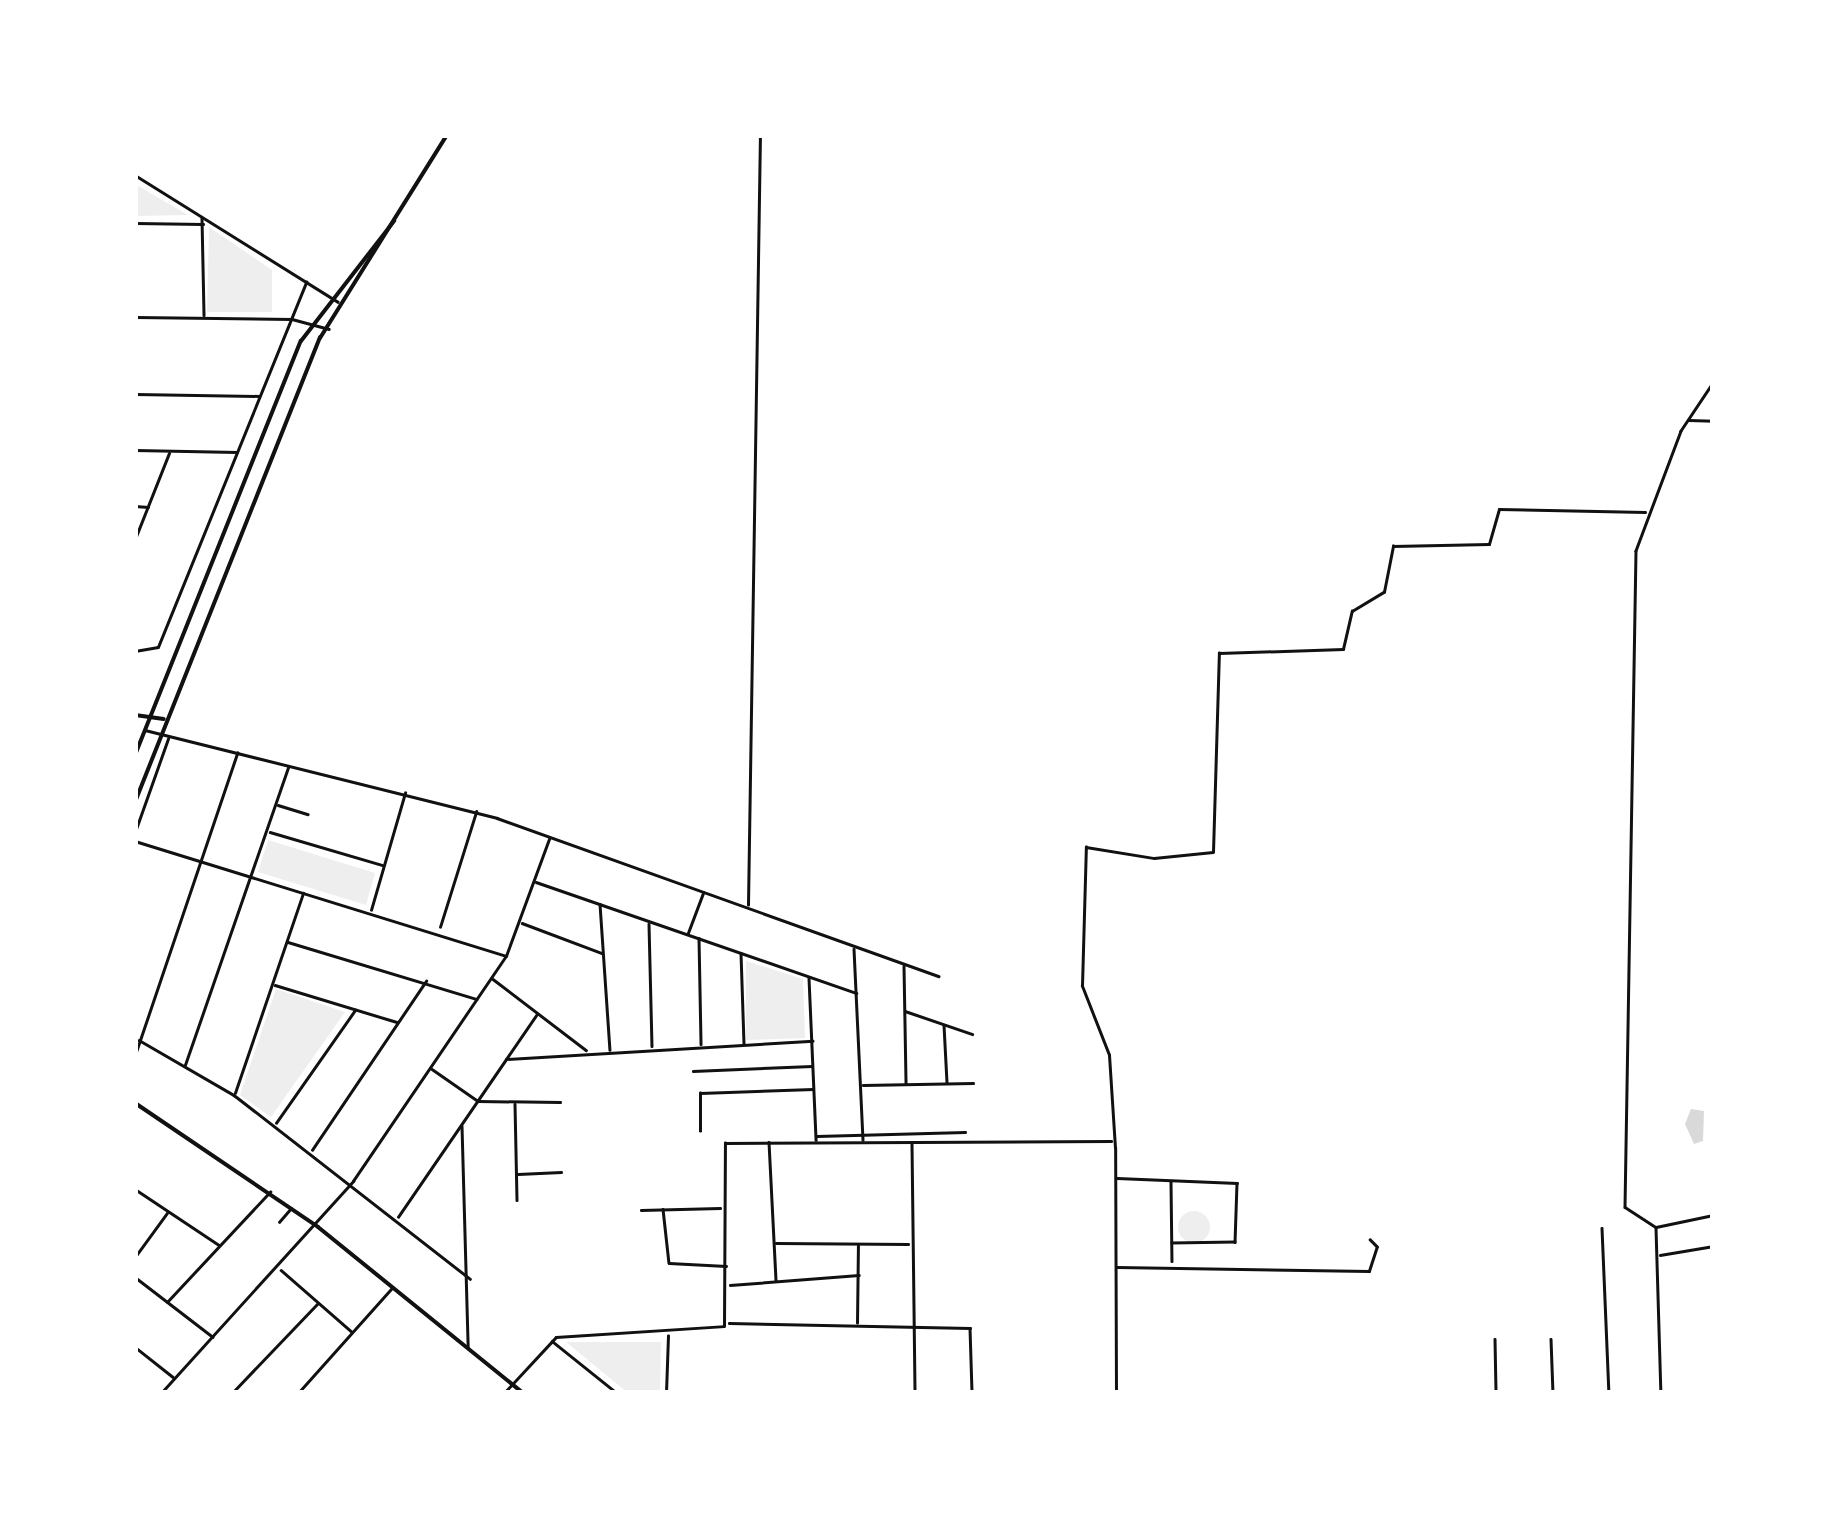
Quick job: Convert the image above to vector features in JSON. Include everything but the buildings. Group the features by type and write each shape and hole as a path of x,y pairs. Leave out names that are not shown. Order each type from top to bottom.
{"main road":[{"path":"135,802 164,719 329,329 447,135"},
{"path":"135,755 294,358 396,219"},
{"path":"135,715 164,719"},
{"path":"135,1103 318,1227 524,1393"}],"street":[{"path":"748,907 760,135"},
{"path":"135,174 338,302"},
{"path":"202,217 204,317"},
{"path":"135,222 203,224"},
{"path":"135,651 158,647 306,282"},
{"path":"135,317 292,319 329,329"},
{"path":"1713,383 1688,420 1645,512 1635,562 1625,1207 1656,1227 1713,1215"},
{"path":"135,394 260,396"},
{"path":"1688,420 1713,421"},
{"path":"135,450 237,452"},
{"path":"135,539 170,452"},
{"path":"135,506 148,506"},
{"path":"1116,1393 1114,1141 1106,1042 1082,986 1085,850 1107,845 1154,858 1213,852 1220,652 1343,650 1352,611 1384,592 1390,548 1489,544 1496,509 1645,512"},
{"path":"1713,511 1713,524"},
{"path":"144,730 405,791 476,812 939,976"},
{"path":"135,832 168,738"},
{"path":"135,1055 237,753"},
{"path":"186,1065 269,832 288,766"},
{"path":"371,911 405,791"},
{"path":"277,805 308,814"},
{"path":"440,928 476,812"},
{"path":"269,832 384,866"},
{"path":"161,1393 280,1270 354,1181 506,956 522,922 550,836"},
{"path":"135,841 440,928 506,956"},
{"path":"535,882 856,993"},
{"path":"234,1094 304,891"},
{"path":"688,934 703,892"},
{"path":"600,904 610,1051"},
{"path":"522,922 603,953"},
{"path":"649,922 652,1048"},
{"path":"699,938 701,1046"},
{"path":"287,942 426,981 478,1000"},
{"path":"854,946 863,1142"},
{"path":"741,952 744,1044"},
{"path":"904,964 906,1084"},
{"path":"808,977 816,1143"},
{"path":"492,978 590,1052"},
{"path":"311,1151 426,981"},
{"path":"272,984 398,1023"},
{"path":"275,1124 355,1010"},
{"path":"904,1010 972,1034"},
{"path":"398,1218 537,1014"},
{"path":"944,1024 947,1084"},
{"path":"139,1040 234,1094 354,1181 470,1279"},
{"path":"506,1059 812,1041"},
{"path":"693,1071 814,1066"},
{"path":"431,1068 478,1101 560,1102"},
{"path":"861,1085 973,1083"},
{"path":"700,1131 700,1092 814,1090"},
{"path":"514,1102 517,1200"},
{"path":"462,1125 470,1279 467,1348"},
{"path":"816,1136 966,1132"},
{"path":"727,1323 722,1146 769,1142 1114,1141"},
{"path":"769,1142 776,1280"},
{"path":"912,1142 914,1393 1107,1393"},
{"path":"516,1174 561,1172"},
{"path":"1116,1178 1238,1185 1235,1242 1172,1242"},
{"path":"1171,1179 1172,1260"},
{"path":"135,1190 220,1246"},
{"path":"167,1302 270,1192"},
{"path":"278,1222 292,1208"},
{"path":"641,1210 723,1208"},
{"path":"663,1210 669,1263 727,1266"},
{"path":"135,1257 168,1212"},
{"path":"1656,1227 1661,1393"},
{"path":"1602,1228 1609,1393"},
{"path":"1116,1267 1369,1271 1377,1247 1370,1240"},
{"path":"774,1244 911,1244"},
{"path":"858,1244 858,1325"},
{"path":"1658,1255 1713,1246"},
{"path":"280,1270 353,1332"},
{"path":"728,1285 859,1275"},
{"path":"135,1277 214,1338"},
{"path":"298,1393 392,1289"},
{"path":"232,1393 318,1303"},
{"path":"504,1393 551,1341 668,1335 727,1323 914,1324 974,1332 972,1392"},
{"path":"666,1393 668,1335"},
{"path":"1551,1339 1554,1393"},
{"path":"1495,1340 1496,1393"},
{"path":"551,1341 617,1393"},
{"path":"135,1346 176,1378"},
{"path":"304,1387 310,1393"}],"shaded area":[{"path":"135,184 188,215 135,216"},
{"path":"209,227 272,270 272,312 207,312"},
{"path":"268,840 375,873 366,905 258,872"},
{"path":"746,961 803,979 805,1038 746,1040"},
{"path":"276,989 345,1012 271,1117 240,1095"},
{"path":"1691,1109 1704,1111 1703,1141 1694,1144 1685,1124"},
{"path":"1194,1211 1205,1216 1210,1227 1205,1238 1194,1243 1183,1238 1178,1227 1183,1216"},
{"path":"566,1342 661,1342 660,1393 628,1393"}]}
